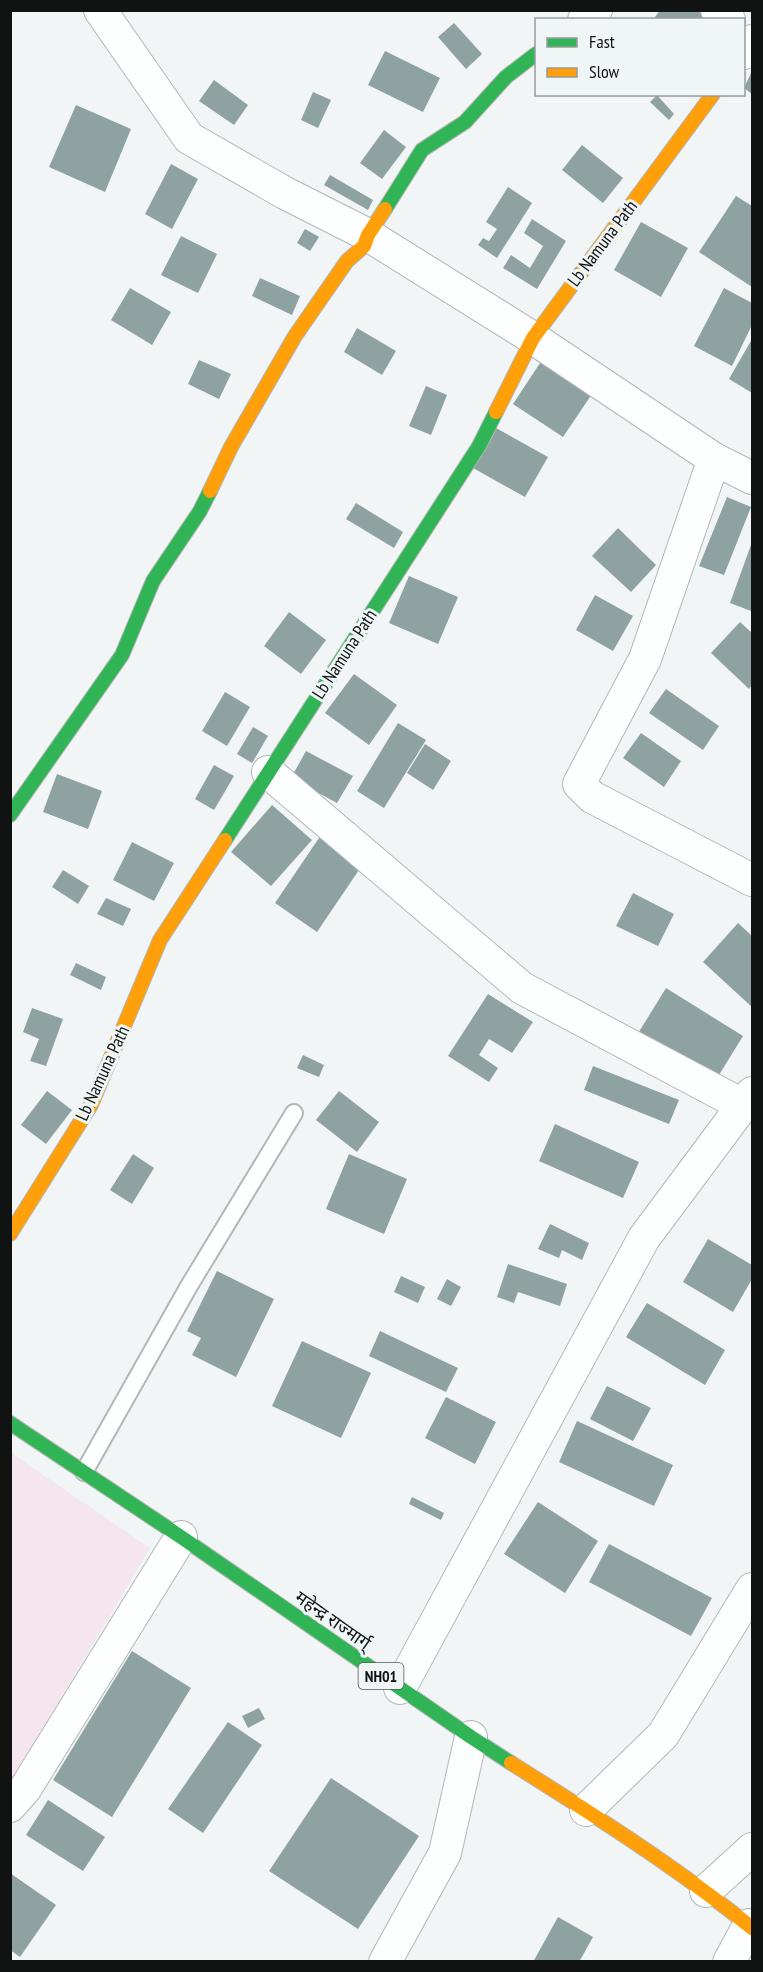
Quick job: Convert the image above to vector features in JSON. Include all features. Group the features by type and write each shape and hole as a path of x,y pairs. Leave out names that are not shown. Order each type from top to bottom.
{"main road":[{"path":"10,815 122,655 153,581 200,511 231,447 295,336 347,261 364,246 368,235 422,150 465,122 506,77 535,55"},
{"name":"Lb Namuna Path","path":"10,1234 91,1105 159,940 479,446 533,338 712,96"},
{"name":"महेन्द्र राज्मार्ग्","path":"10,1423 182,1537 471,1737 586,1810 706,1891 751,1927"}],"street":[{"path":"100,10 189,138 285,193 368,235 533,338 714,459 753,478"},
{"path":"714,459 645,659 579,784 592,797 753,880"},
{"path":"268,772 522,988 748,1100 644,1238 400,1688"},
{"path":"10,1806 25,1789 182,1537"},
{"path":"586,1810 663,1735 753,1589"},
{"path":"385,1962 445,1853 471,1737"},
{"path":"706,1891 753,1849"},
{"path":"729,1962 751,1927"}],"lane":[{"path":"84,1472 189,1286 294,1113"}],"shaded area":[{"path":"11,1453 150,1548 13,1778 10,1776"}],"building":[{"path":"660,10 697,10 706,18 654,18"},
{"path":"454,23 482,54 466,69 438,37"},
{"path":"385,51 440,78 423,112 368,85"},
{"path":"752,71 752,94 745,89"},
{"path":"214,80 248,105 234,125 199,101"},
{"path":"313,92 331,100 318,128 301,120"},
{"path":"658,96 674,114 669,120 650,102"},
{"path":"76,105 131,129 105,192 49,167"},
{"path":"384,130 406,147 382,179 360,163"},
{"path":"582,145 623,178 603,203 562,170"},
{"path":"171,164 198,179 172,229 145,214"},
{"path":"330,175 373,200 368,210 324,185"},
{"path":"508,187 532,203 497,258 478,245 483,238 489,241 497,229 486,222"},
{"path":"736,196 752,206 752,287 699,252"},
{"path":"532,219 566,241 537,289 503,268 511,255 530,268 543,246 524,233"},
{"path":"641,222 688,248 661,297 614,270"},
{"path":"305,229 319,237 310,251 297,243"},
{"path":"181,236 217,254 198,293 161,275"},
{"path":"260,278 300,296 292,315 252,296"},
{"path":"130,288 171,312 152,345 111,320"},
{"path":"724,288 752,303 752,325 732,366 694,346"},
{"path":"357,328 396,351 382,375 344,352"},
{"path":"752,339 752,393 729,379"},
{"path":"544,357 594,391 563,437 513,404"},
{"path":"199,360 231,374 219,399 188,384"},
{"path":"426,386 447,395 431,435 409,426"},
{"path":"496,428 548,457 525,497 473,468"},
{"path":"727,497 751,507 724,575 699,566"},
{"path":"356,503 403,532 394,548 346,519"},
{"path":"618,528 656,565 631,592 592,556"},
{"path":"752,542 752,606 751,611 730,603"},
{"path":"409,576 458,597 438,644 389,623"},
{"path":"595,595 633,616 613,651 576,630"},
{"path":"289,612 326,640 301,674 264,646"},
{"path":"740,622 752,633 752,685 749,689 711,653"},
{"path":"354,674 397,705 369,745 325,713"},
{"path":"666,689 719,726 703,750 649,713"},
{"path":"225,692 250,707 227,746 202,731"},
{"path":"398,723 426,740 384,808 357,791"},
{"path":"253,727 268,736 252,763 237,754"},
{"path":"641,733 681,761 664,787 623,758"},
{"path":"425,744 451,761 433,790 407,773"},
{"path":"306,751 353,776 337,803 291,778"},
{"path":"214,765 234,776 214,810 195,799"},
{"path":"57,774 102,791 88,829 43,812"},
{"path":"272,805 312,840 271,886 231,852"},
{"path":"321,835 363,864 317,932 275,903"},
{"path":"132,842 174,863 154,901 113,880"},
{"path":"63,870 89,886 78,904 52,887"},
{"path":"633,893 674,914 658,946 616,926"},
{"path":"106,898 131,909 123,926 97,914"},
{"path":"738,923 752,936 752,1007 703,962"},
{"path":"76,963 106,977 101,990 70,975"},
{"path":"666,988 743,1036 714,1083 637,1035"},
{"path":"488,994 533,1022 512,1053 489,1039 479,1055 498,1068 489,1082 448,1056"},
{"path":"32,1008 63,1019 46,1066 30,1061 39,1039 23,1032"},
{"path":"303,1055 324,1065 319,1077 297,1068"},
{"path":"593,1066 679,1100 669,1124 584,1090"},
{"path":"47,1091 72,1110 46,1144 21,1125"},
{"path":"339,1091 379,1122 357,1152 316,1120"},
{"path":"555,1124 639,1162 623,1198 539,1161"},
{"path":"133,1154 154,1168 132,1204 110,1190"},
{"path":"349,1154 407,1179 384,1234 326,1209"},
{"path":"550,1224 589,1243 582,1260 562,1250 559,1258 538,1249"},
{"path":"708,1239 752,1265 752,1279 733,1312 683,1282"},
{"path":"508,1264 567,1284 560,1306 518,1292 514,1303 497,1297"},
{"path":"217,1271 274,1299 236,1377 192,1355 201,1338 187,1331"},
{"path":"401,1276 425,1287 418,1303 394,1292"},
{"path":"447,1279 461,1287 451,1306 437,1299"},
{"path":"647,1303 725,1350 705,1385 626,1337"},
{"path":"380,1331 458,1368 446,1392 369,1356"},
{"path":"302,1341 371,1373 341,1438 272,1406"},
{"path":"607,1386 651,1408 633,1441 590,1419"},
{"path":"446,1397 496,1422 475,1464 425,1438"},
{"path":"577,1421 673,1465 654,1506 559,1462"},
{"path":"412,1497 444,1513 441,1520 409,1504"},
{"path":"538,1502 598,1541 565,1593 504,1554"},
{"path":"609,1544 712,1598 691,1636 589,1582"},
{"path":"132,1651 191,1688 112,1817 53,1780"},
{"path":"259,1708 265,1719 248,1728 242,1716"},
{"path":"228,1722 262,1745 203,1833 168,1809"},
{"path":"331,1778 419,1836 358,1929 269,1871"},
{"path":"48,1800 105,1837 83,1871 26,1835"},
{"path":"10,1873 56,1905 20,1957 10,1950"},
{"path":"558,1917 593,1937 579,1962 533,1962"}],"traffic: fast":[{"path":"385,209 422,150 465,122 506,77 535,55"},
{"path":"225,840 479,446 496,412"},
{"path":"10,815 122,655 153,581 200,511 210,491"},
{"path":"10,1423 511,1763"}],"traffic: slow":[{"path":"496,412 533,338 712,96"},
{"path":"210,491 231,447 295,336 347,261 364,246 368,235 385,209"},
{"path":"10,1234 91,1105 160,940 225,840"},
{"path":"511,1763 664,1863 752,1928"}]}
